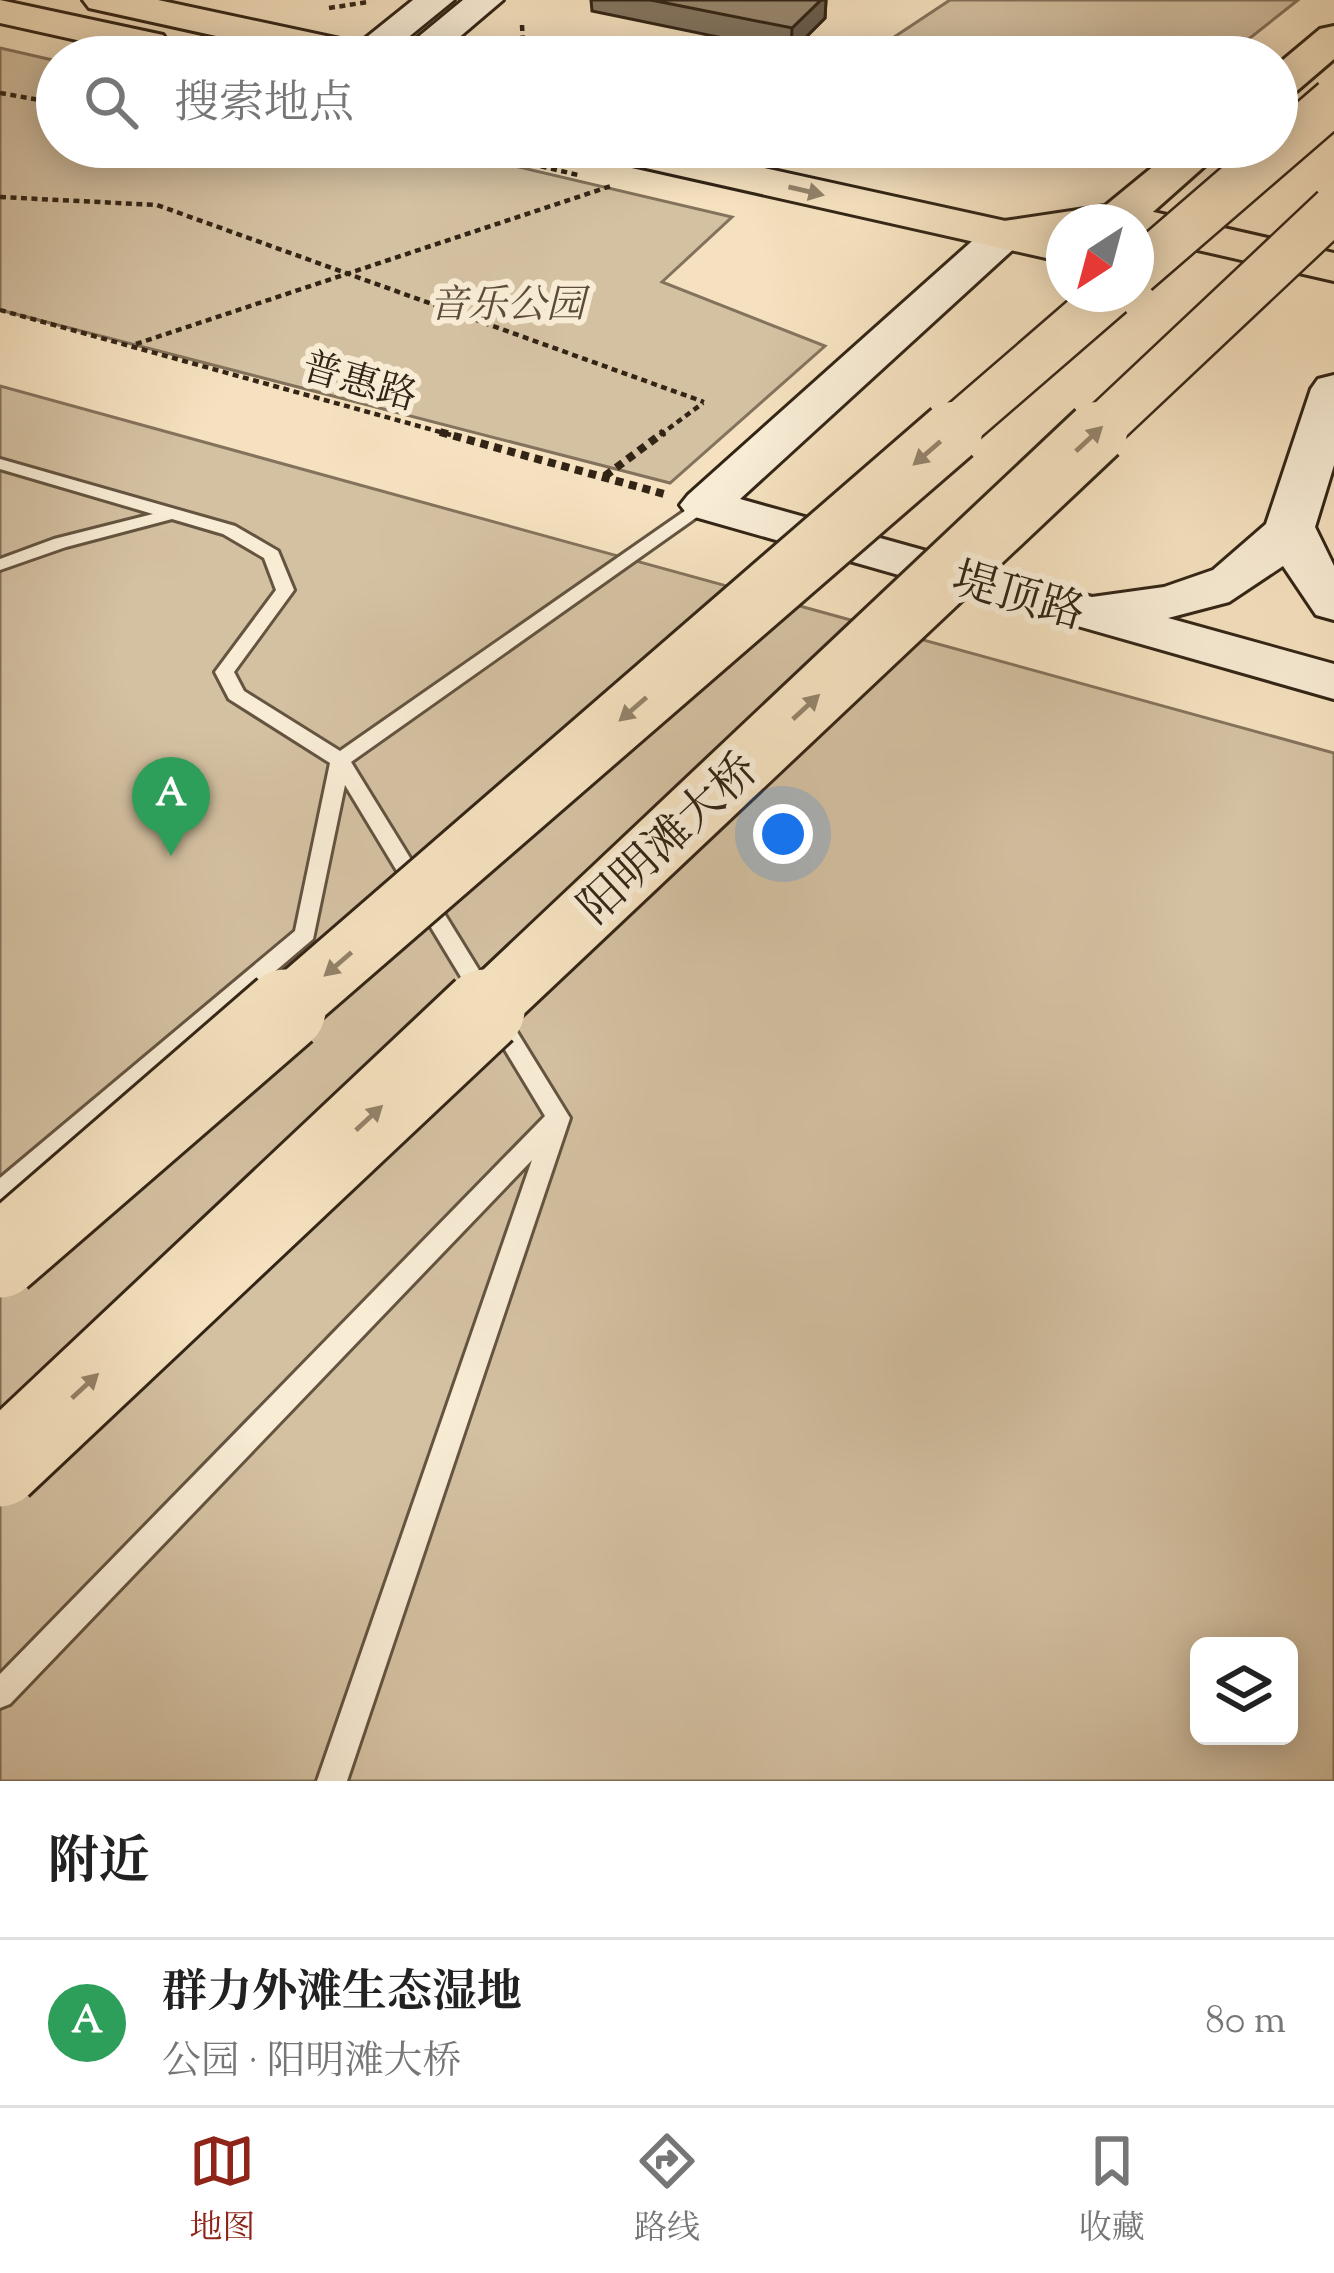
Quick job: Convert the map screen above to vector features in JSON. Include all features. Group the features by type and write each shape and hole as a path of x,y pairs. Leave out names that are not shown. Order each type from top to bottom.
{"main road":[{"path":"103,0 268,36"},
{"path":"391,36 436,0"},
{"path":"440,36 485,0"},
{"path":"0,11 114,36"},
{"path":"1298,68 1334,38"},
{"path":"1298,131 1334,101"},
{"path":"704,168 1046,244"},
{"path":"882,168 1046,205"},
{"path":"1139,204 1180,168"},
{"path":"1154,253 1255,168"},
{"name":"阳明滩大桥","path":"0,1466 1334,209"},
{"path":"1154,228 1334,267"},
{"path":"705,505 1004,235 1046,229"},
{"path":"1154,272 1334,308"},
{"path":"0,1257 1090,312"},
{"path":"1082,611 1173,604 1208,594 1263,562 1291,526 1334,388"},
{"name":"堤顶路","path":"705,505 1334,682"},
{"path":"1291,526 1317,584 1334,604"}],"lane":[{"path":"0,464 229,530 272,555 285,590 224,671 236,695 340,760 558,1118"},
{"path":"0,1192 305,934 340,760 705,505"},
{"path":"0,565 60,543 172,514"},
{"path":"0,1694 558,1118"},
{"path":"332,1781 558,1118"}],"path":[{"path":"521,25 522,36"},
{"path":"0,93 36,99"},
{"path":"134,345 616,184 548,168"},
{"path":"0,197 157,205 704,402 603,477"},
{"name":"普惠路","path":"0,310 705,505"}],"green space":[{"path":"950,0 1298,0 1253,36 896,36"},
{"name":"音乐公园","path":"0,48 36,56 36,168 523,168 732,217 662,282 825,346 670,483 0,310"},
{"path":"0,386 1334,753 1334,1781 0,1781"}],"building":[{"path":"651,0 821,0 792,28"}],"place":[{"name":"群力外滩生态湿地","path":"171,856"}]}
